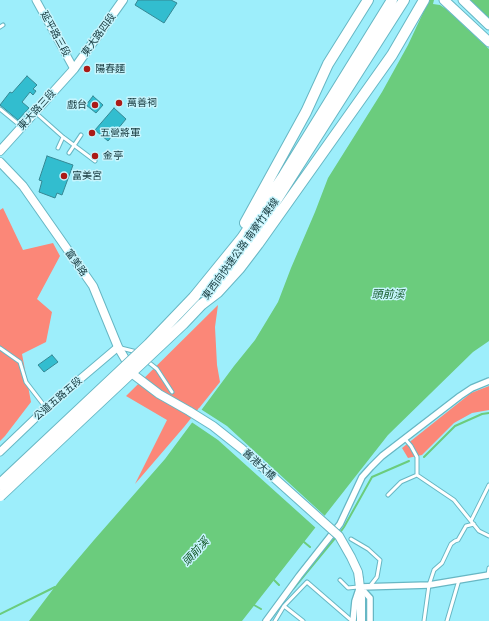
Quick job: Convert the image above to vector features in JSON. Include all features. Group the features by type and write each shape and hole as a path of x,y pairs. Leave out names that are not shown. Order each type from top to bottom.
{"highway":[{"path":"194,297 248,219 306,112 328,64 368,0"},
{"name":"東西向快速公路 南寮竹東線","path":"0,484 149,344 194,297 242,238 284,175 392,0"},
{"name":"東西向快速公路 南寮竹東線","path":"0,496 183,324 201,305 226,274 258,229 404,0"},
{"path":"201,305 218,292 258,244 392,55 424,0"}],"main road":[{"name":"東大路四段","path":"74,69 123,0"},
{"path":"444,0 489,42"},
{"path":"463,0 489,25"},
{"name":"東大路三段","path":"0,151 74,69"},
{"name":"富美路","path":"0,162 23,186 92,286 118,348 134,375"},
{"name":"舊港大橋","path":"134,375 159,394 213,426 242,449 339,536 351,557 362,584 361,621"}],"street":[{"name":"延平路三段","path":"36,0 74,69"},
{"name":"公道五路五段","path":"0,452 46,408 118,348"},
{"path":"266,621 340,524 362,477 382,456 472,388 489,381"},
{"path":"362,584 429,585 489,575"},
{"path":"353,621 355,601 362,584"},
{"path":"362,584 370,598 370,621"}],"lane":[{"path":"0,109 22,127"},
{"path":"35,112 73,145 95,161"},
{"path":"69,153 81,135"},
{"path":"58,148 63,136"},
{"path":"0,348 20,362 26,382 46,408"},
{"path":"118,348 135,351 156,369 172,392"},
{"path":"405,439 417,457 417,475"},
{"path":"388,494 401,482 417,475"},
{"path":"417,475 454,500 479,531 489,536"},
{"path":"424,621 429,585 434,570 442,563 452,544 458,540 466,526 473,523 489,485"},
{"path":"340,580 348,588 362,584 377,577 380,560 368,549 351,539"},
{"path":"489,568 489,575"},
{"path":"447,621 459,580"},
{"path":"275,621 284,606 306,582 353,621"},
{"path":"284,606 303,621"}],"shaded area":[{"path":"3,208 23,250 53,243 60,256 37,299 52,312 46,342 22,354 31,402 0,441 0,210"},
{"path":"218,305 215,327 217,365 220,382 135,484 167,420 126,396"},
{"path":"489,386 489,410 472,413 454,423 422,455 408,458 402,448 471,393"}],"water":[{"name":"頭前溪","path":"429,0 489,0 489,341 473,352 388,435 242,621 29,621 60,580 165,459 255,340 278,302 328,178 382,92 408,45"}],"pier":[{"path":"434,0 469,0 489,19 489,49 446,9 440,5 433,4"},
{"path":"199,408 227,426 326,517 317,529 218,440 190,421"}],"building":[{"path":"138,0 171,0 177,3 164,23 135,5"},
{"path":"27,76 37,85 33,89 36,91 33,95 30,92 22,102 29,108 18,120 0,105 10,92 12,93"},
{"name":"戲台","path":"93,96 103,105 96,113 86,105"},
{"path":"114,108 126,119 108,141 95,130"},
{"name":"富美宮","path":"47,156 73,165 62,195 57,193 55,198 39,192 42,181 39,180"},
{"path":"52,355 58,362 44,372 38,365"}],"waterway":[{"path":"424,457 455,426 482,414 489,413"},
{"path":"339,534 372,477 409,461"},
{"path":"293,589 336,537"},
{"path":"304,542 310,547"},
{"path":"274,580 279,585"},
{"path":"0,614 55,587"},
{"path":"254,605 261,609"}],"place":[{"name":"陽春麵","path":"87,69"},
{"name":"萬善祠","path":"119,103"},
{"name":"戲台","path":"95,105"},
{"name":"五營將軍","path":"92,133"},
{"name":"金亭","path":"95,156"},
{"name":"富美宮","path":"64,176"}]}
